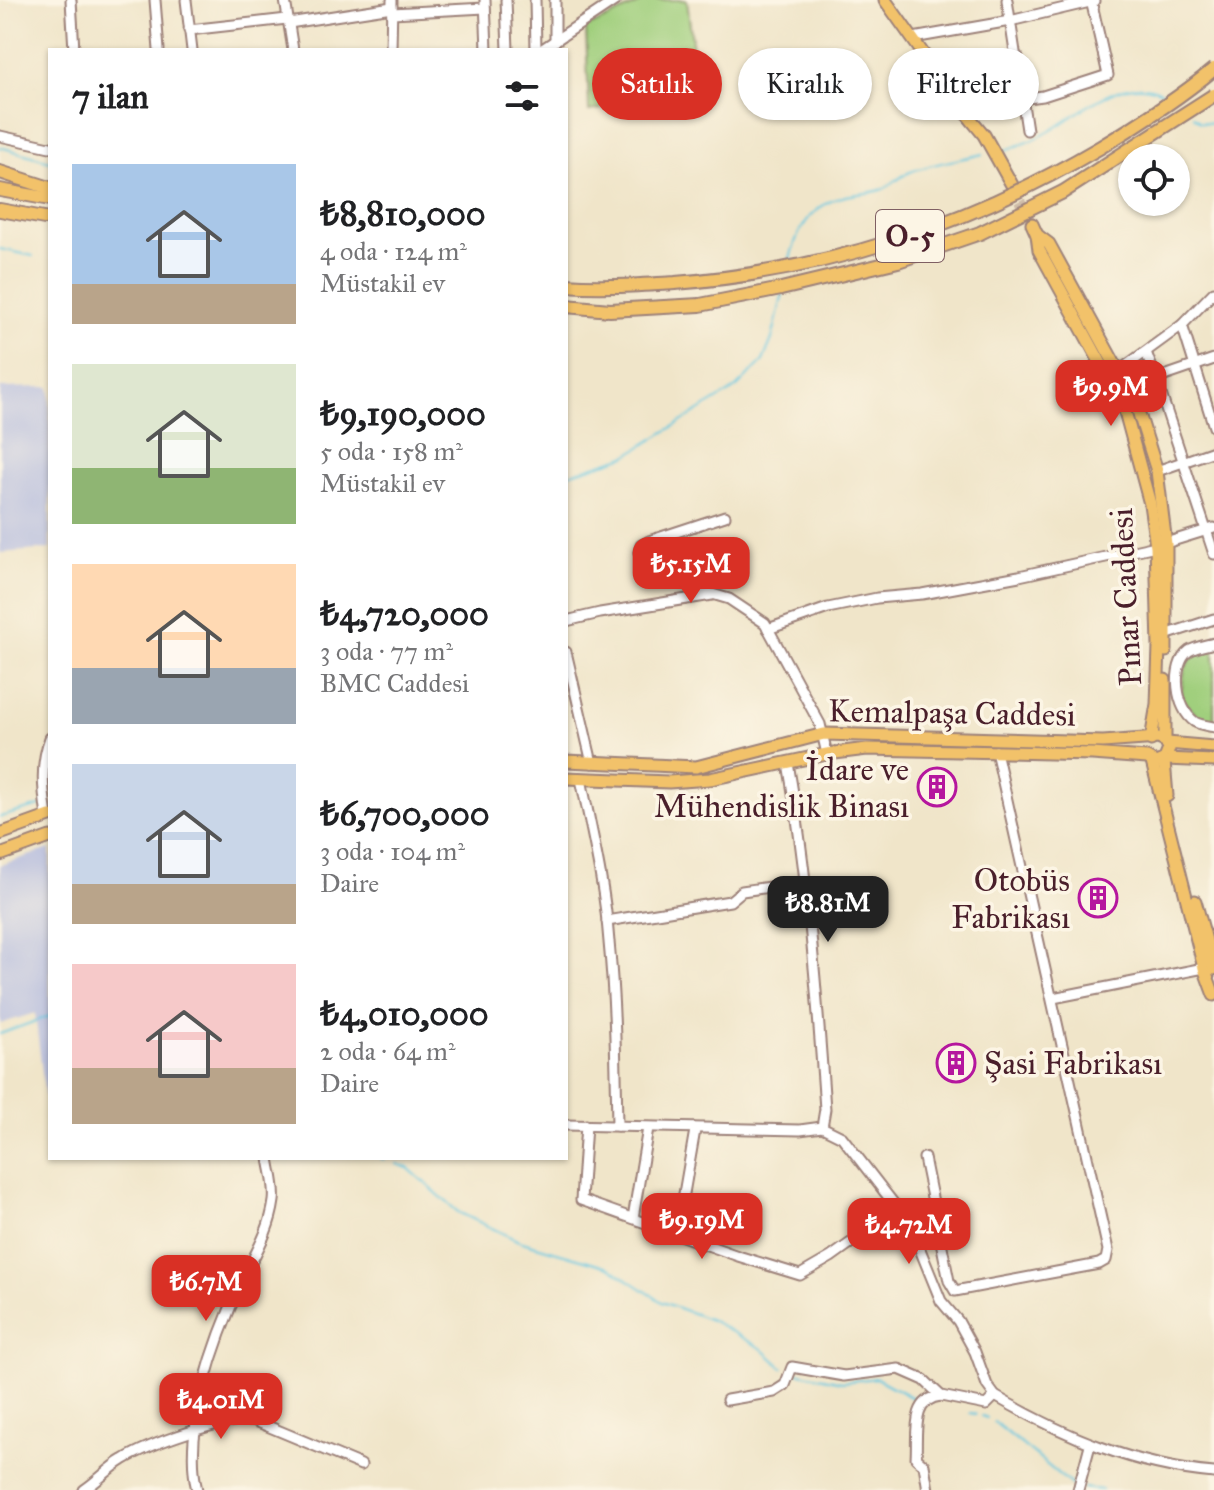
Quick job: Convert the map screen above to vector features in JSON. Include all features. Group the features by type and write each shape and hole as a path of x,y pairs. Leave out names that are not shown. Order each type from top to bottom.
{"highway":[{"name":"O-5","path":"568,285 605,288 701,281 778,270 887,244 973,214 1051,176 1124,133 1214,69"},
{"name":"O-5","path":"568,306 610,310 700,305 898,261 980,233 1063,192 1214,95"},
{"path":"0,172 48,187"},
{"path":"0,190 48,199"},
{"path":"0,210 48,219"}],"main road":[{"path":"889,1 920,48"},
{"path":"972,120 984,135 1012,185"},
{"name":"Pınar Caddesi","path":"1161,545 1123,404 1039,250 1034,230 1049,244 1135,401 1157,471 1161,545 1166,742"},
{"name":"Pınar Caddesi","path":"1150,740 1157,704 1163,636"},
{"name":"Kemalpaşa Caddesi","path":"568,761 696,767 824,734 1103,742 1158,738 1166,742 1214,747"},
{"path":"1150,740 1144,749 1157,760 1214,995"},
{"path":"1157,760 1169,751 1166,742"},
{"name":"Kemalpaşa Caddesi","path":"568,778 669,782 710,779 827,754 881,748 1214,761"},
{"path":"0,834 48,816"},
{"path":"0,855 48,838"}],"street":[{"path":"71,0 74,48"},
{"path":"155,0 159,48"},
{"path":"186,0 192,48"},
{"path":"285,0 293,48"},
{"path":"506,0 508,48"},
{"path":"535,0 539,48"},
{"path":"555,0 555,41"},
{"path":"543,48 616,0"},
{"path":"1007,0 1016,48"},
{"path":"913,38 1010,21 1093,1 1108,75 1039,97"},
{"path":"189,30 392,7 485,4 487,48"},
{"path":"391,48 392,7"},
{"path":"1026,120 1027,130"},
{"path":"0,136 48,147"},
{"path":"1119,371 1182,325 1214,292"},
{"path":"1182,325 1214,427"},
{"path":"1146,352 1210,530 1214,554"},
{"path":"1156,379 1214,359"},
{"path":"1157,471 1214,451"},
{"path":"725,516 649,541 641,545 639,552 692,588 729,599 765,623 824,734 827,754"},
{"path":"768,629 828,608 877,598 922,594 1161,545 1210,530"},
{"path":"568,621 716,595"},
{"path":"1163,636 1214,619"},
{"path":"1214,643 1189,651 1179,666 1177,682 1183,708 1194,721 1214,727"},
{"path":"568,661 592,763"},
{"path":"48,743 44,754 42,793 48,816"},
{"path":"924,1158 949,1281 955,1291 1099,1264 1106,1260 1108,1250 996,751"},
{"path":"788,763 801,834 823,1077 825,1109 822,1127"},
{"path":"581,779 607,921 616,1055 617,1126"},
{"path":"607,921 730,901 742,891 805,882"},
{"path":"1053,998 1209,968"},
{"path":"568,1125 695,1130 800,1130 822,1127 842,1137 898,1209 917,1242 941,1301 958,1321 995,1396 1090,1445 1175,1470 1214,1473"},
{"path":"586,1125 581,1200 800,1275 898,1209"},
{"path":"633,1218 648,1128"},
{"path":"677,1234 695,1130"},
{"path":"197,1490 193,1474 195,1432 213,1348 269,1226 275,1197 269,1160"},
{"path":"727,1400 774,1392 785,1385 792,1367 844,1376 899,1369 924,1380 941,1396"},
{"path":"928,1490 927,1471 916,1458 917,1422 924,1402 941,1396 986,1405 995,1396"},
{"path":"84,1490 124,1459 229,1421 253,1420 361,1465"},
{"path":"1078,1490 1090,1445"}],"shaded area":[{"path":"48,387 48,549 0,553 0,388"},
{"path":"48,850 48,1097 45,1096 35,1013 0,1024 0,865"}],"green space":[{"path":"647,0 687,0 693,48 592,48 592,110 589,111 586,28"},
{"path":"1214,646 1214,721 1198,716 1181,695 1187,663 1196,654"}],"waterway":[{"path":"1000,152 1039,137 1093,103 1124,89 1154,89 1169,97"},
{"path":"1193,116 1200,122 1214,123"},
{"path":"0,147 48,160"},
{"path":"789,263 801,230 823,205 846,196 883,189 919,169 983,154"},
{"path":"0,249 33,256"},
{"path":"568,474 626,456 736,388 763,361 772,339 783,293"},
{"path":"0,817 40,806"},
{"path":"0,1034 48,1017"},
{"path":"397,1164 408,1168 458,1212 519,1241 609,1267 662,1302 711,1320 761,1348 783,1368"},
{"path":"796,1372 842,1382 876,1378 920,1402"},
{"path":"970,1413 976,1414"},
{"path":"982,1416 987,1418"},
{"path":"994,1422 1073,1486"},
{"path":"1084,1488 1103,1490"}],"tunnel":[{"path":"1012,186 1032,224"}],"place":[{"name":"İdare ve Mühendislik Binası","path":"937,787"},
{"name":"Otobüs Fabrikası","path":"1098,898"},
{"name":"Şasi Fabrikası","path":"956,1063"}]}
